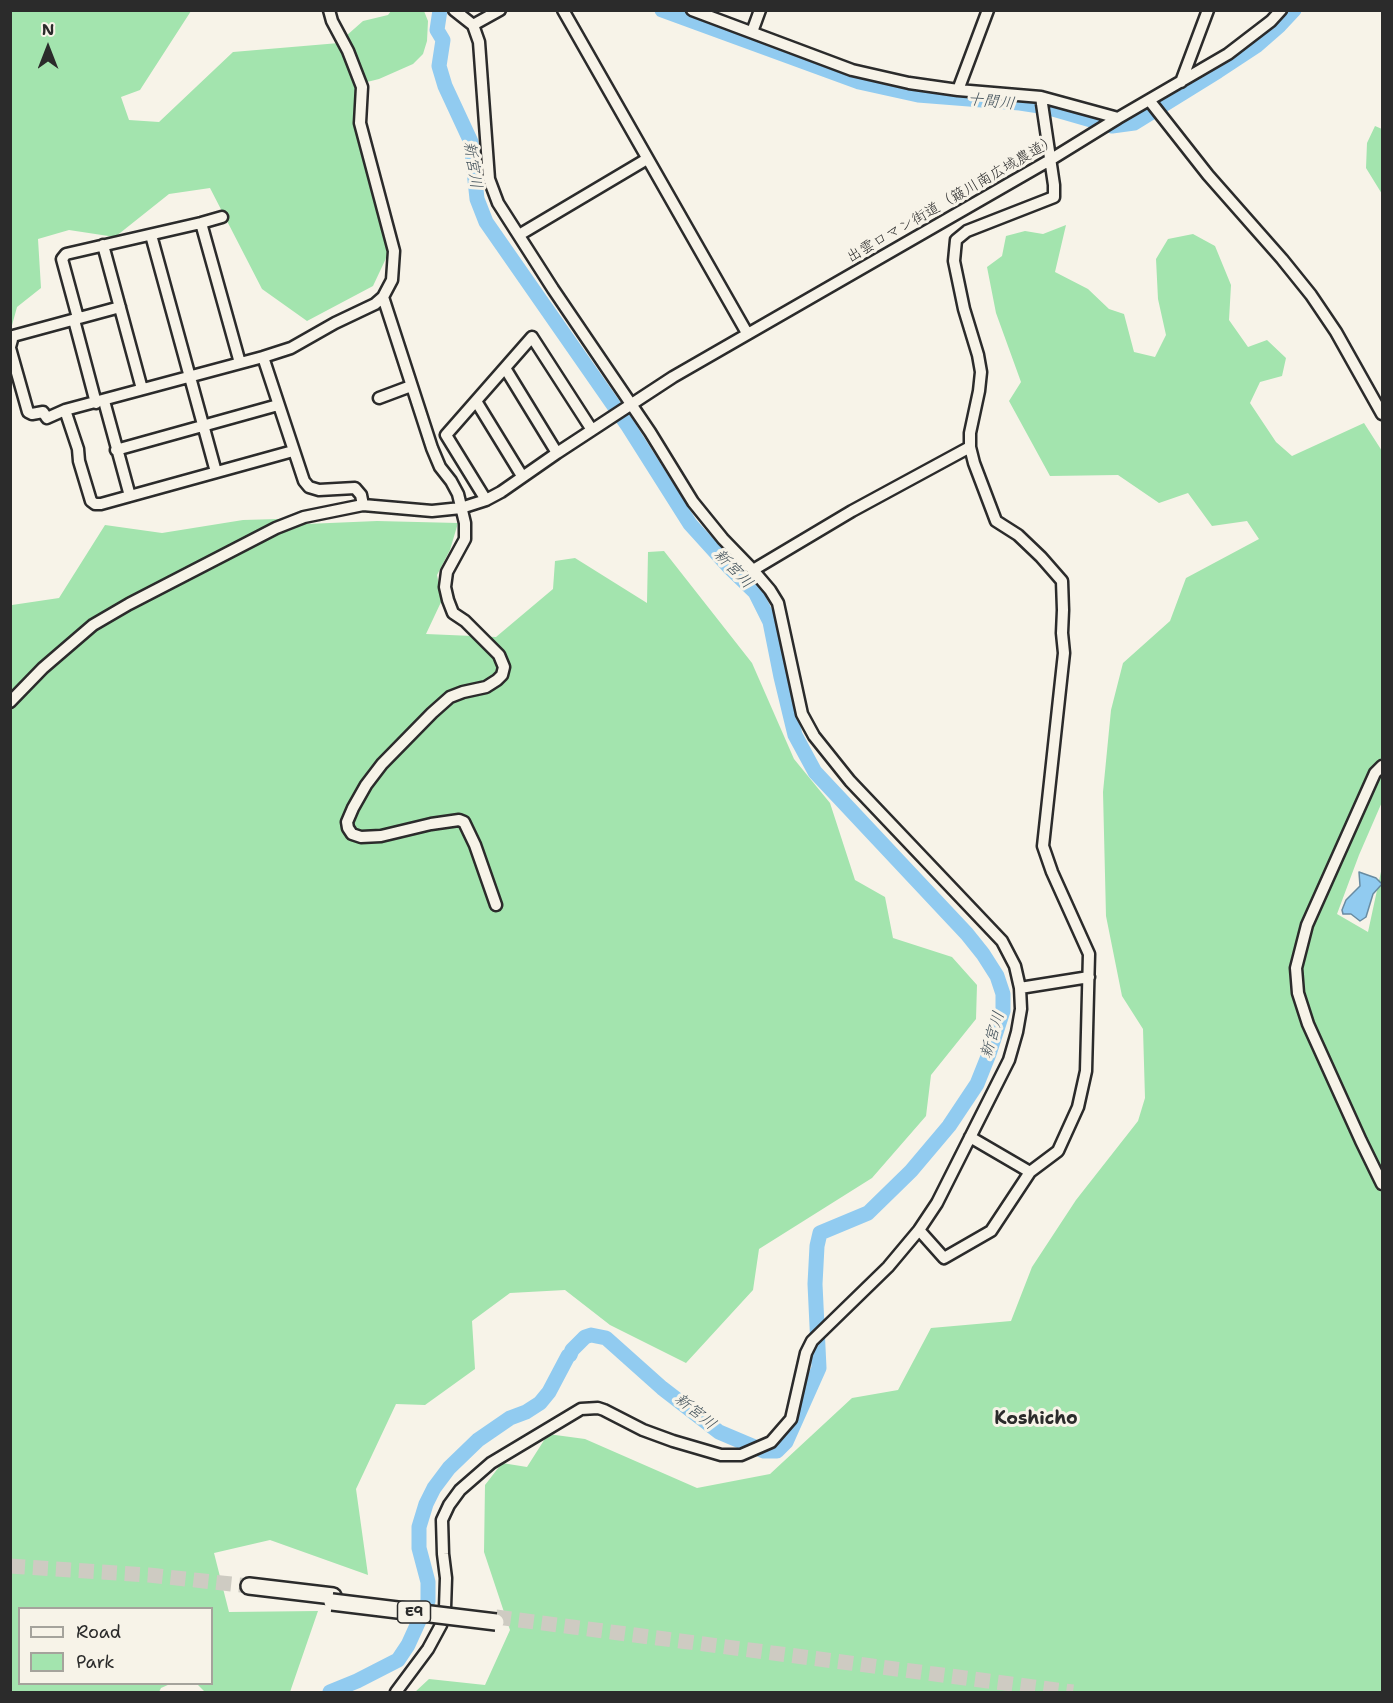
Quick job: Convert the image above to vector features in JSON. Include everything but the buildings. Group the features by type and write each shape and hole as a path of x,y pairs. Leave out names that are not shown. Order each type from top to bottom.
{"highway":[{"name":"E9","path":"248,1590 496,1619"}],"street":[{"path":"120,307 13,336 10,347 28,412 32,414 43,412 47,418 65,410 291,348 375,304 383,297 392,280 394,252 360,123 362,87 329,10"},
{"path":"396,1692 428,1649 441,1625 445,1608 446,1578 442,1520 460,1490 491,1463 581,1409 598,1408 643,1430 721,1455 741,1455 771,1442 791,1419 806,1353 812,1341 888,1267 919,1230 937,1203 1009,1060 1021,1010 1020,988 1015,966 1002,941 850,781 814,736 802,714 778,603 770,590 723,540 693,502 650,432 627,407 498,203 489,179 479,42 473,25 454,10"},
{"path":"473,25 500,10"},
{"path":"563,10 747,333"},
{"path":"692,10 852,70 909,83 1041,97 1118,118"},
{"path":"752,32 760,10"},
{"path":"958,90 988,10"},
{"path":"1181,82 1208,10"},
{"path":"1263,10 1271,21"},
{"name":"出雲ロマン街道（簸川南広域農道）","path":"592,430 673,377 747,333 1050,160 1228,54 1271,21 1281,10"},
{"path":"919,1230 944,1258 991,1231 1030,1172 1058,1151 1078,1107 1086,1071 1089,954 1052,872 1043,846 1064,653 1062,582 1018,535 996,521 974,463 970,447 970,433 981,372 954,261 956,240 966,231 1054,197 1041,97"},
{"path":"1149,100 1208,175 1311,295 1336,332 1383,414"},
{"path":"519,236 647,159"},
{"path":"130,496 76,319 62,260 66,254 222,217"},
{"path":"201,223 240,363"},
{"path":"151,235 216,472"},
{"path":"103,245 142,389"},
{"path":"383,297 440,467 458,494 465,523 465,539 447,572 445,587 448,600 453,613 465,621 499,655 504,667 502,675 486,687 450,697 382,764 366,784 352,808 347,822 348,828 352,834 361,837 381,836 431,824 459,820 464,822 496,905"},
{"path":"10,702 43,668 93,625 276,528 304,517 363,505 432,511 461,508 486,500 501,492 592,430 532,337 446,435 486,500"},
{"path":"263,357 304,482 309,487 319,490 355,488 361,495 363,505"},
{"path":"505,368 557,453"},
{"path":"379,398 411,386"},
{"path":"476,401 522,476"},
{"path":"116,450 278,405"},
{"path":"65,410 91,501 95,504 293,451"},
{"path":"753,570 852,511 970,447"},
{"path":"1383,766 1375,773 1307,925 1296,968 1298,993 1308,1024 1383,1184"},
{"path":"1020,988 1089,977"},
{"path":"970,1137 1030,1172"}],"green space":[{"path":"11,11 191,11 140,90 121,97 129,120 159,122 233,52 339,43 356,87 355,124 388,254 373,286 307,321 262,289 210,188 169,194 115,237 69,230 38,239 41,288 17,307 11,329"},
{"path":"391,11 424,11 428,21 427,41 423,54 413,64 367,82 346,36 363,21 388,15"},
{"path":"1375,126 1382,129 1382,194 1366,168 1367,143"},
{"path":"1066,225 1055,272 1088,289 1109,309 1124,314 1134,352 1155,357 1166,335 1158,299 1156,259 1168,239 1193,234 1215,246 1231,285 1229,320 1248,347 1267,340 1286,358 1282,376 1260,382 1250,403 1276,442 1292,456 1364,423 1382,451 1382,802 1337,914 1368,932 1382,867 1382,1692 415,1692 429,1679 485,1685 510,1630 484,1552 485,1485 502,1463 527,1467 548,1434 585,1439 697,1488 770,1474 852,1398 898,1390 931,1328 1011,1321 1032,1267 1076,1200 1138,1121 1145,1098 1143,1029 1122,996 1106,916 1103,792 1111,710 1123,663 1170,621 1186,578 1259,539 1247,521 1212,526 1188,493 1159,503 1118,475 1050,476 1009,401 1021,382 996,313 987,267 1002,256 1006,236 1025,231 1043,234"},
{"path":"278,519 306,524 377,521 458,523 450,550 437,575 442,600 426,634 496,637 553,589 555,561 575,558 647,603 648,552 664,551 752,663 794,759 830,803 855,880 885,897 893,938 952,957 977,985 976,1019 931,1075 926,1116 872,1178 759,1249 753,1290 686,1363 610,1325 565,1290 510,1293 472,1321 475,1369 425,1405 396,1404 356,1489 368,1575 270,1540 214,1553 229,1612 318,1611 290,1692 205,1692 198,1685 213,1685 213,1607 18,1607 18,1685 168,1685 161,1688 159,1692 11,1692 11,607 59,598 105,525 162,533 243,520"}],"water":[{"path":"1359,872 1376,878 1382,884 1373,894 1366,917 1360,921 1351,914 1343,914 1342,910 1346,900 1360,886"}],"waterway":[{"name":"新宮川","path":"330,1692 398,1660 408,1645 428,1601 428,1582 419,1548 419,1527 434,1488 449,1468 478,1440 510,1418 540,1403 549,1392 572,1350 585,1337 591,1335 606,1338 662,1388 719,1432 764,1451 777,1451 786,1442 819,1368 815,1284 820,1233 868,1213 911,1171 949,1126 977,1084 1003,1011 1003,994 997,976 983,954 967,934 815,772 795,735 770,622 755,592 690,524 628,426 486,222 477,199 471,142 445,86 439,66 443,40 437,30 440,10"},
{"name":"十間川","path":"662,10 859,82 918,95 1046,107 1112,126 1134,123 1218,71 1256,46 1294,10"}],"tunnel":[{"path":"10,1566 149,1575 249,1586"},
{"path":"496,1617 1073,1692"}],"district":[{"name":"Koshicho","path":"1036,1419"}]}
